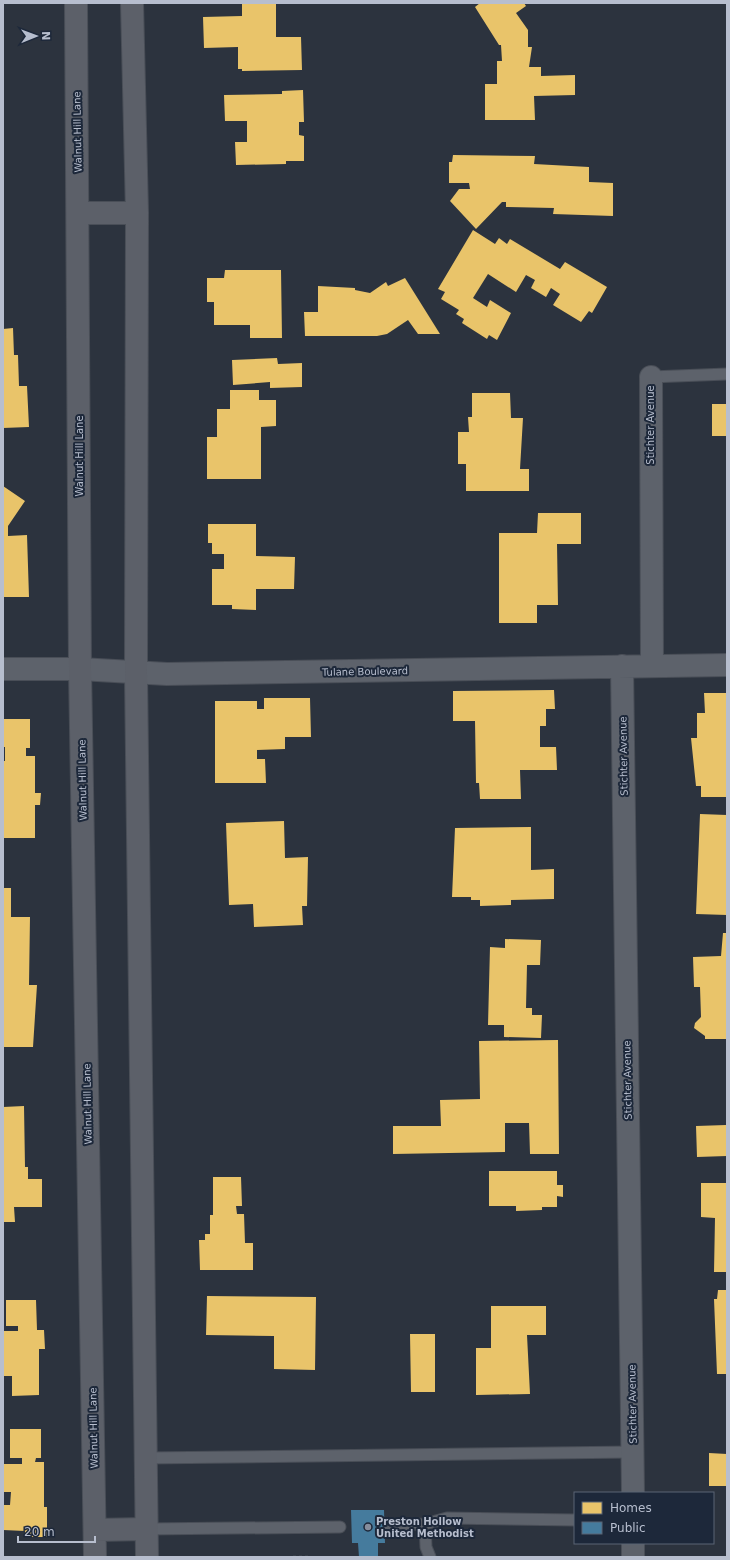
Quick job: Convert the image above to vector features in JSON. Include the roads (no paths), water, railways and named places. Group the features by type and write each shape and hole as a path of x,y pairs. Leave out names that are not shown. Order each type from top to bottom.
{"main road":[{"name":"Walnut Hill Lane","path":"76,3 80,669 95,1557"},
{"path":"132,3 137,213 136,674 144,1458 147,1557"},
{"path":"78,213 137,213"},
{"path":"95,1530 146,1529"}],"street":[{"name":"Stichter Avenue","path":"651,377 652,666"},
{"name":"Tulane Boulevard","path":"3,669 80,669 136,674 727,664"},
{"name":"Stichter Avenue","path":"622,666 633,1492"},
{"path":"633,1544 633,1557"}],"lane":[{"path":"651,377 727,374"},
{"path":"144,1458 632,1452"},
{"path":"389,1526 424,1524 447,1518 574,1520"},
{"path":"424,1524 426,1547 430,1557"},
{"path":"146,1529 340,1526"}],"place":[{"name":"Preston Hollow United Methodist","path":"368,1527"}]}
